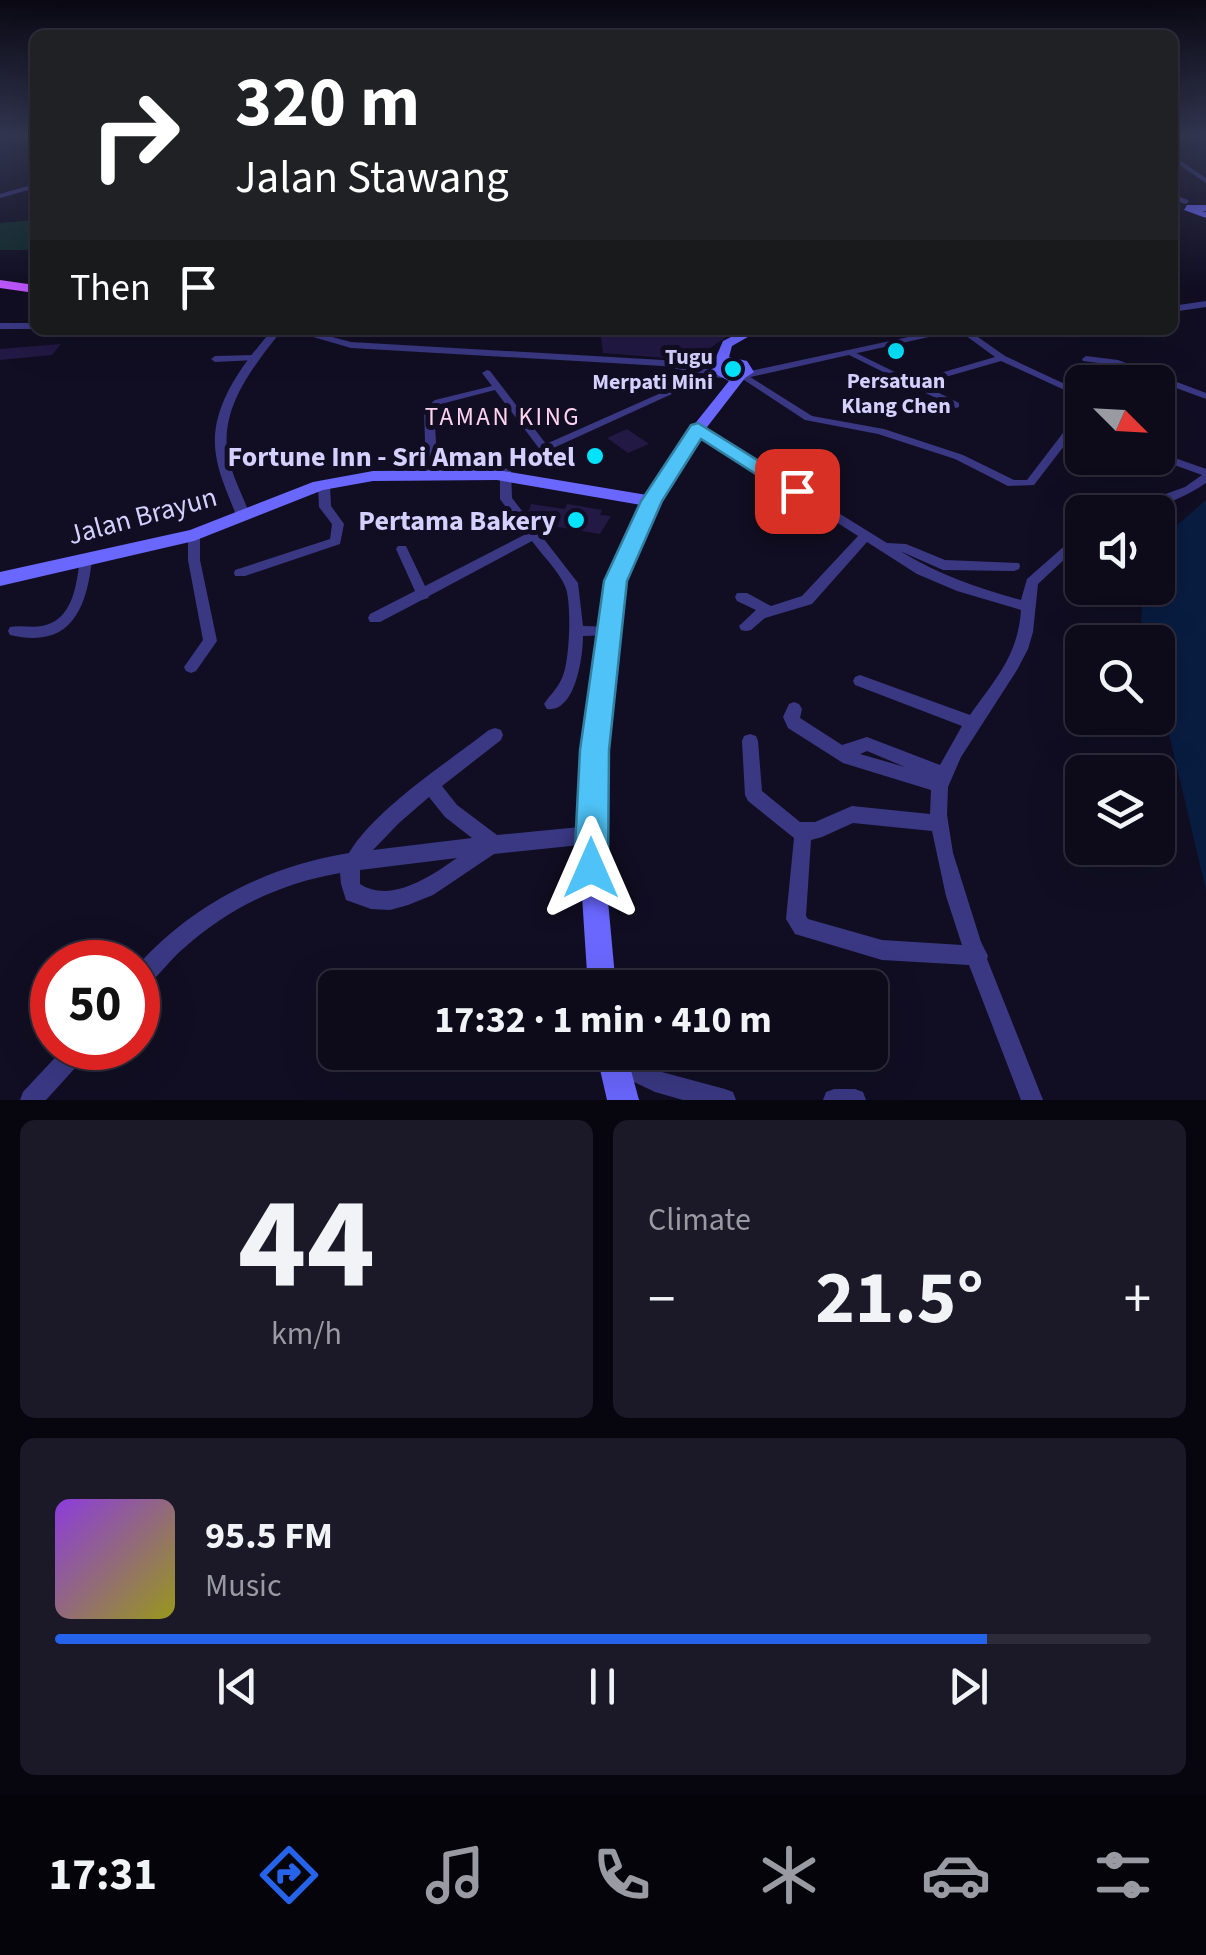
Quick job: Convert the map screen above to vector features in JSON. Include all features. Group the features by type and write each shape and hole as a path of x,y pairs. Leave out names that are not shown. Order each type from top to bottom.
{"main road":[{"path":"2,284 30,288"},
{"path":"601,970 590,835 594,750 608,631 621,564 651,501 732,373 734,347 746,335"},
{"name":"Jalan Brayun","path":"0,578 194,535 324,485 390,474 503,476 651,501"},
{"path":"616,1070 623,1100"}],"street":[{"path":"0,196 30,187"},
{"path":"1178,308 1206,304"},
{"path":"0,326 30,326"},
{"path":"243,515 222,457 220,430 254,358 273,335"},
{"path":"311,335 341,344 676,364 732,373 930,335"},
{"path":"969,335 1002,358 1065,388"},
{"path":"847,352 956,405"},
{"path":"215,359 254,358"},
{"path":"912,384 1002,358"},
{"path":"1086,359 1115,362 1206,396"},
{"path":"487,372 544,448"},
{"path":"732,373 800,414 834,425 880,431 963,458 1016,485 1030,482 1065,437"},
{"path":"552,704 571,676 575,594 571,583 506,499 503,476 512,462 691,382"},
{"path":"432,473 429,409 438,402 498,386"},
{"path":"698,429 864,537 947,583 1028,607"},
{"path":"1175,461 1206,476 1190,490 1175,495"},
{"path":"240,573 336,542 338,524 325,507 324,485"},
{"path":"191,668 210,641 194,560 194,535"},
{"path":"375,618 534,535"},
{"path":"746,626 754,617 807,600 864,537"},
{"path":"882,547 902,546 942,565 1014,566"},
{"path":"402,549 423,595"},
{"path":"1032,1100 978,956 941,846 937,822 942,780 1006,679 1023,644 1029,590 1038,574 1065,552"},
{"path":"15,631 39,634 71,616 82,596 86,560"},
{"path":"742,597 770,611"},
{"path":"574,632 608,631"},
{"path":"860,681 974,724"},
{"path":"794,709 794,722 840,753 866,744 942,780"},
{"path":"492,843 443,878 388,901 353,893 349,876 372,836 495,735"},
{"path":"750,741 754,795 792,828 803,832 852,814 937,822"},
{"path":"432,787 450,811 492,843"},
{"path":"803,832 796,919 802,927 882,950 978,956"},
{"path":"160,955 206,918 265,884 355,862 492,843 590,835"},
{"path":"31,1100 58,1070"},
{"path":"636,1070 655,1081 725,1100"},
{"path":"834,1100 854,1100"}],"green space":[{"path":"30,220 30,250 0,250 0,223"}],"water":[{"path":"1206,500 1206,890 1169,735 1175,735 1175,625 1142,625 1141,620 1142,605 1175,605 1175,527"}],"building":[{"path":"601,335 730,335 692,360 603,353"},
{"path":"61,344 52,355 0,360 0,349"},
{"path":"627,429 649,444 628,453 607,438"},
{"path":"772,494 808,512 794,524 756,505"},
{"name":"Pertama Bakery","path":"531,504 565,509 567,504 602,510 600,515 611,516 600,534 540,524 544,516 528,513"}],"place":[{"name":"Persatuan Klang Chen","path":"896,351"},
{"name":"Tugu Merpati Mini","path":"733,369"},
{"name":"Fortune Inn - Sri Aman Hotel","path":"595,456"},
{"name":"Pertama Bakery","path":"576,520"}],"district":[{"name":"TAMAN KING","path":"503,416"}],"route":[{"path":"591,868 594,750 616,581 651,501 698,429 797,491"}]}
